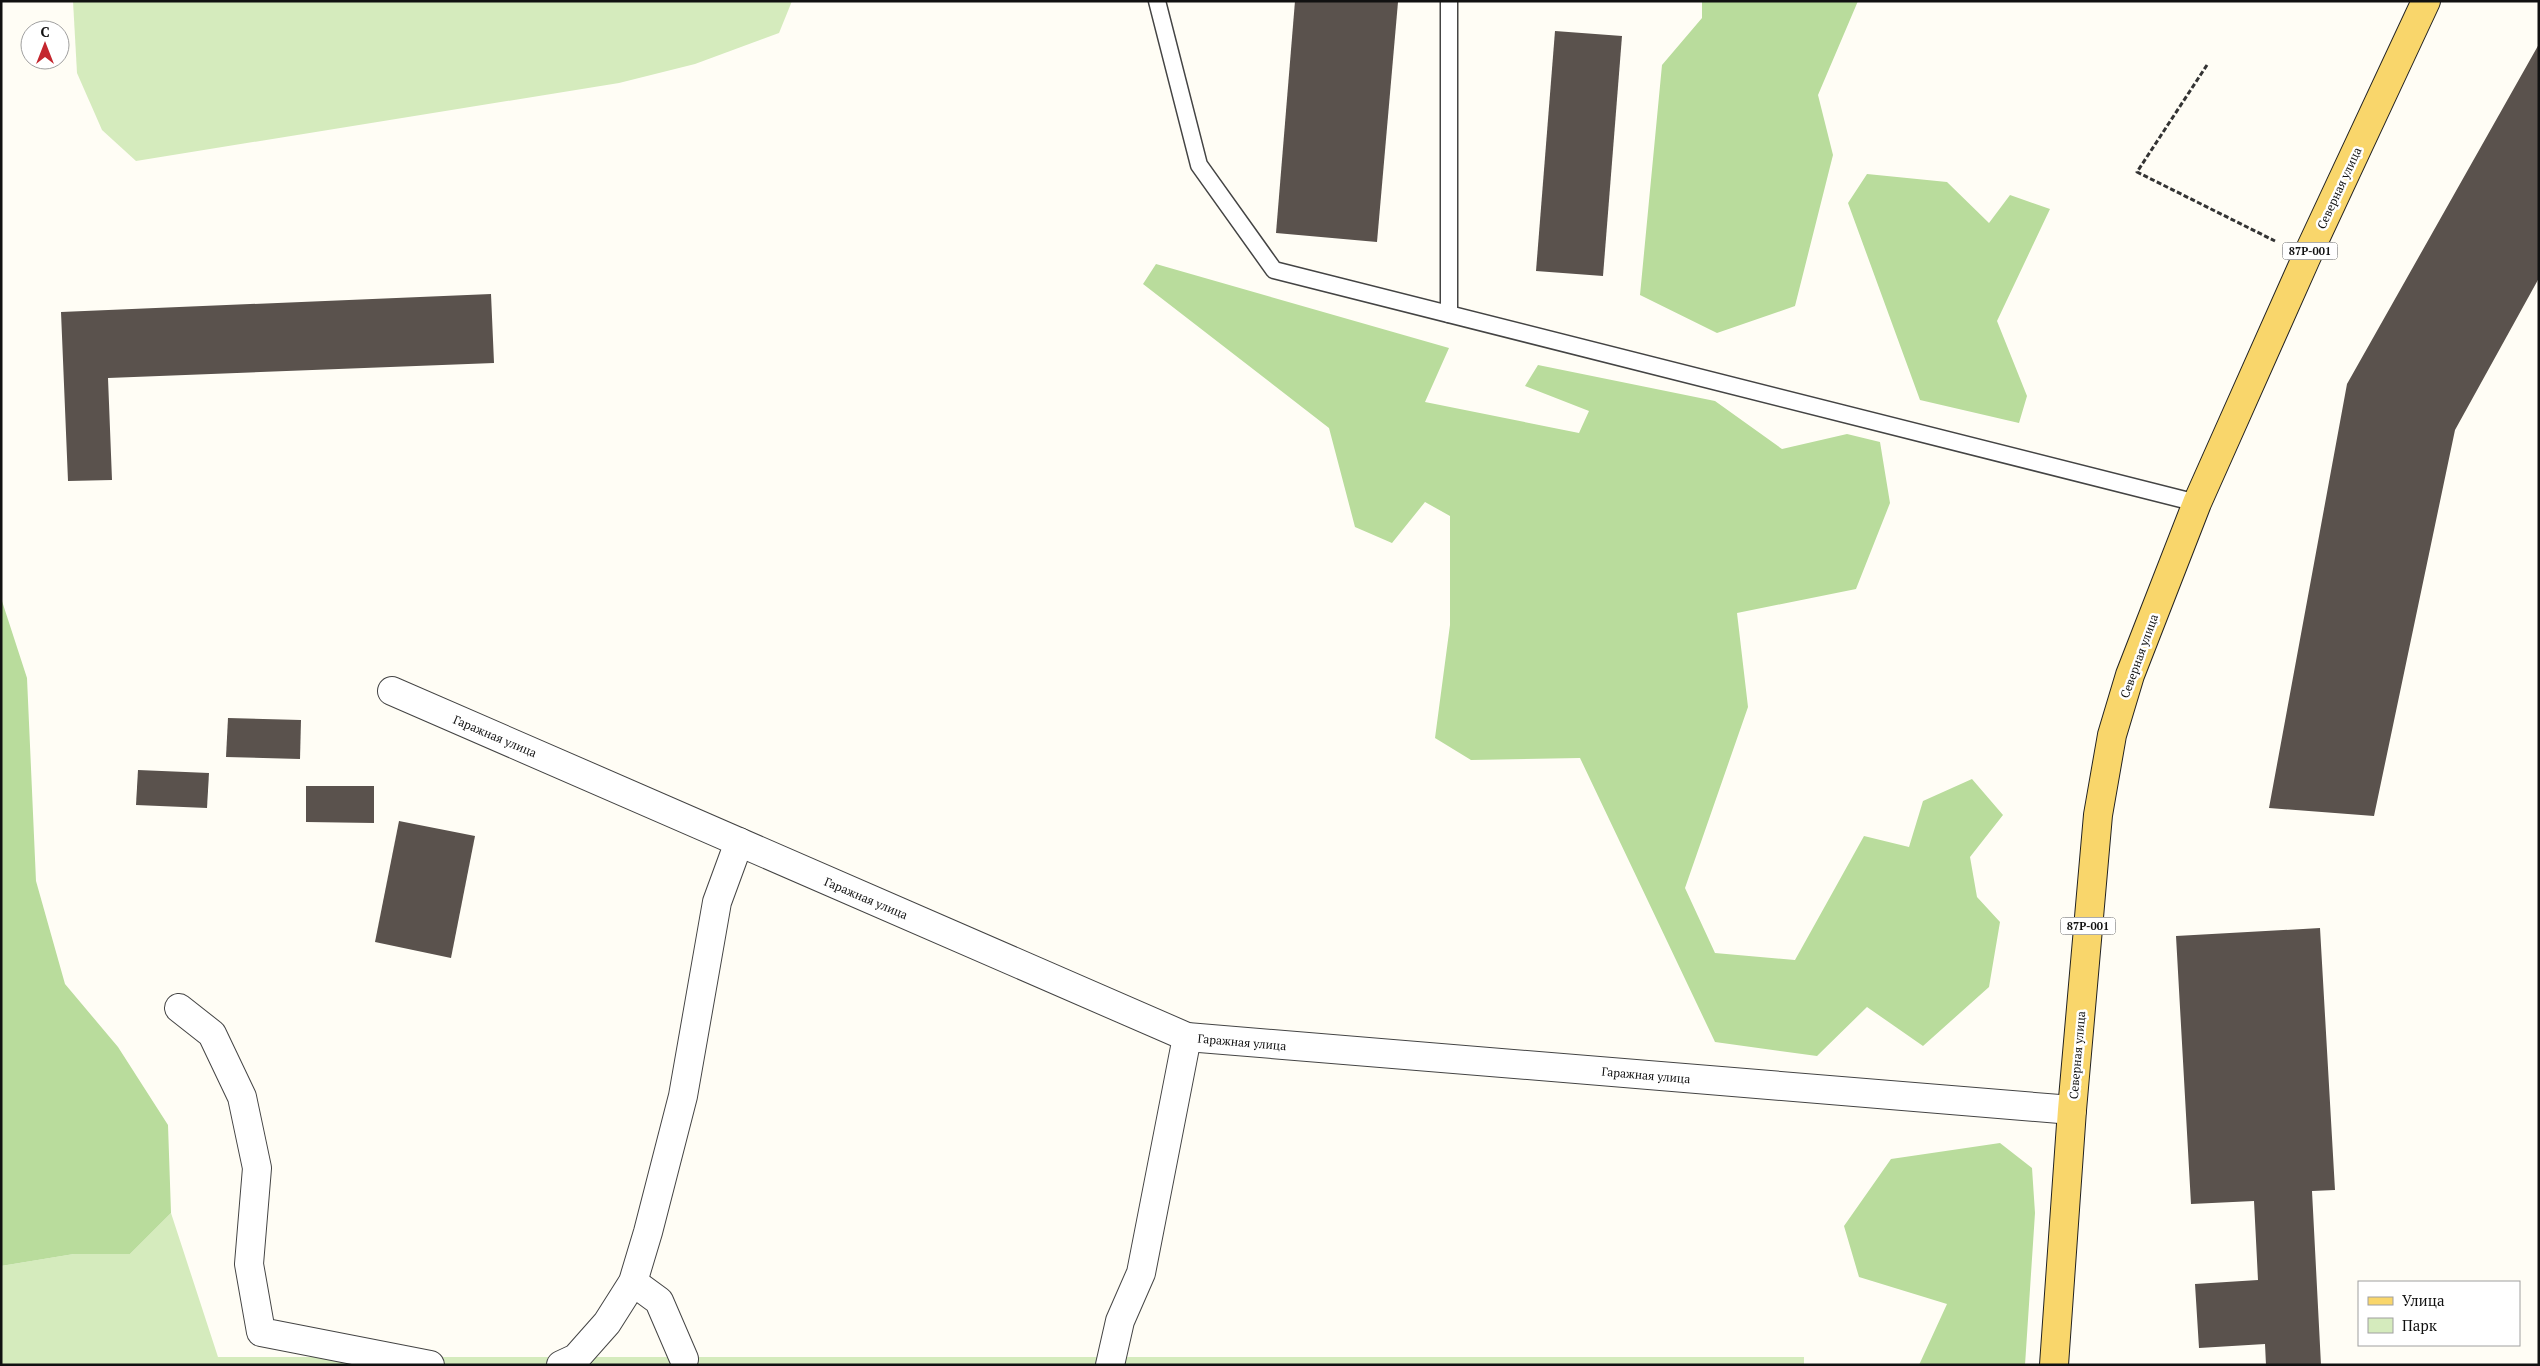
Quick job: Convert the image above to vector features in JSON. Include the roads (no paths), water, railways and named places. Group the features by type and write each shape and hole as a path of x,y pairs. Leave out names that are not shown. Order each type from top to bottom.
{"main road":[{"name":"Северная улица","path":"2054,1365 2072,1110 2098,815 2112,735 2130,675 2197,503 2307,256 2426,1"}],"street":[{"name":"Гаражная улица","path":"392,691 1187,1037 2072,1110"},
{"path":"561,1365 576,1358 607,1323 633,1282 648,1232 683,1096 717,902 739,842"},
{"path":"179,1008 212,1034 242,1097 257,1168 249,1264 261,1332 430,1365"},
{"path":"1110,1365 1120,1321 1141,1273 1187,1037"},
{"path":"633,1282 659,1301 684,1359"}],"lane":[{"path":"1157,1 1198,165 1274,270 2197,503"},
{"path":"1449,1 1449,314"}]}
